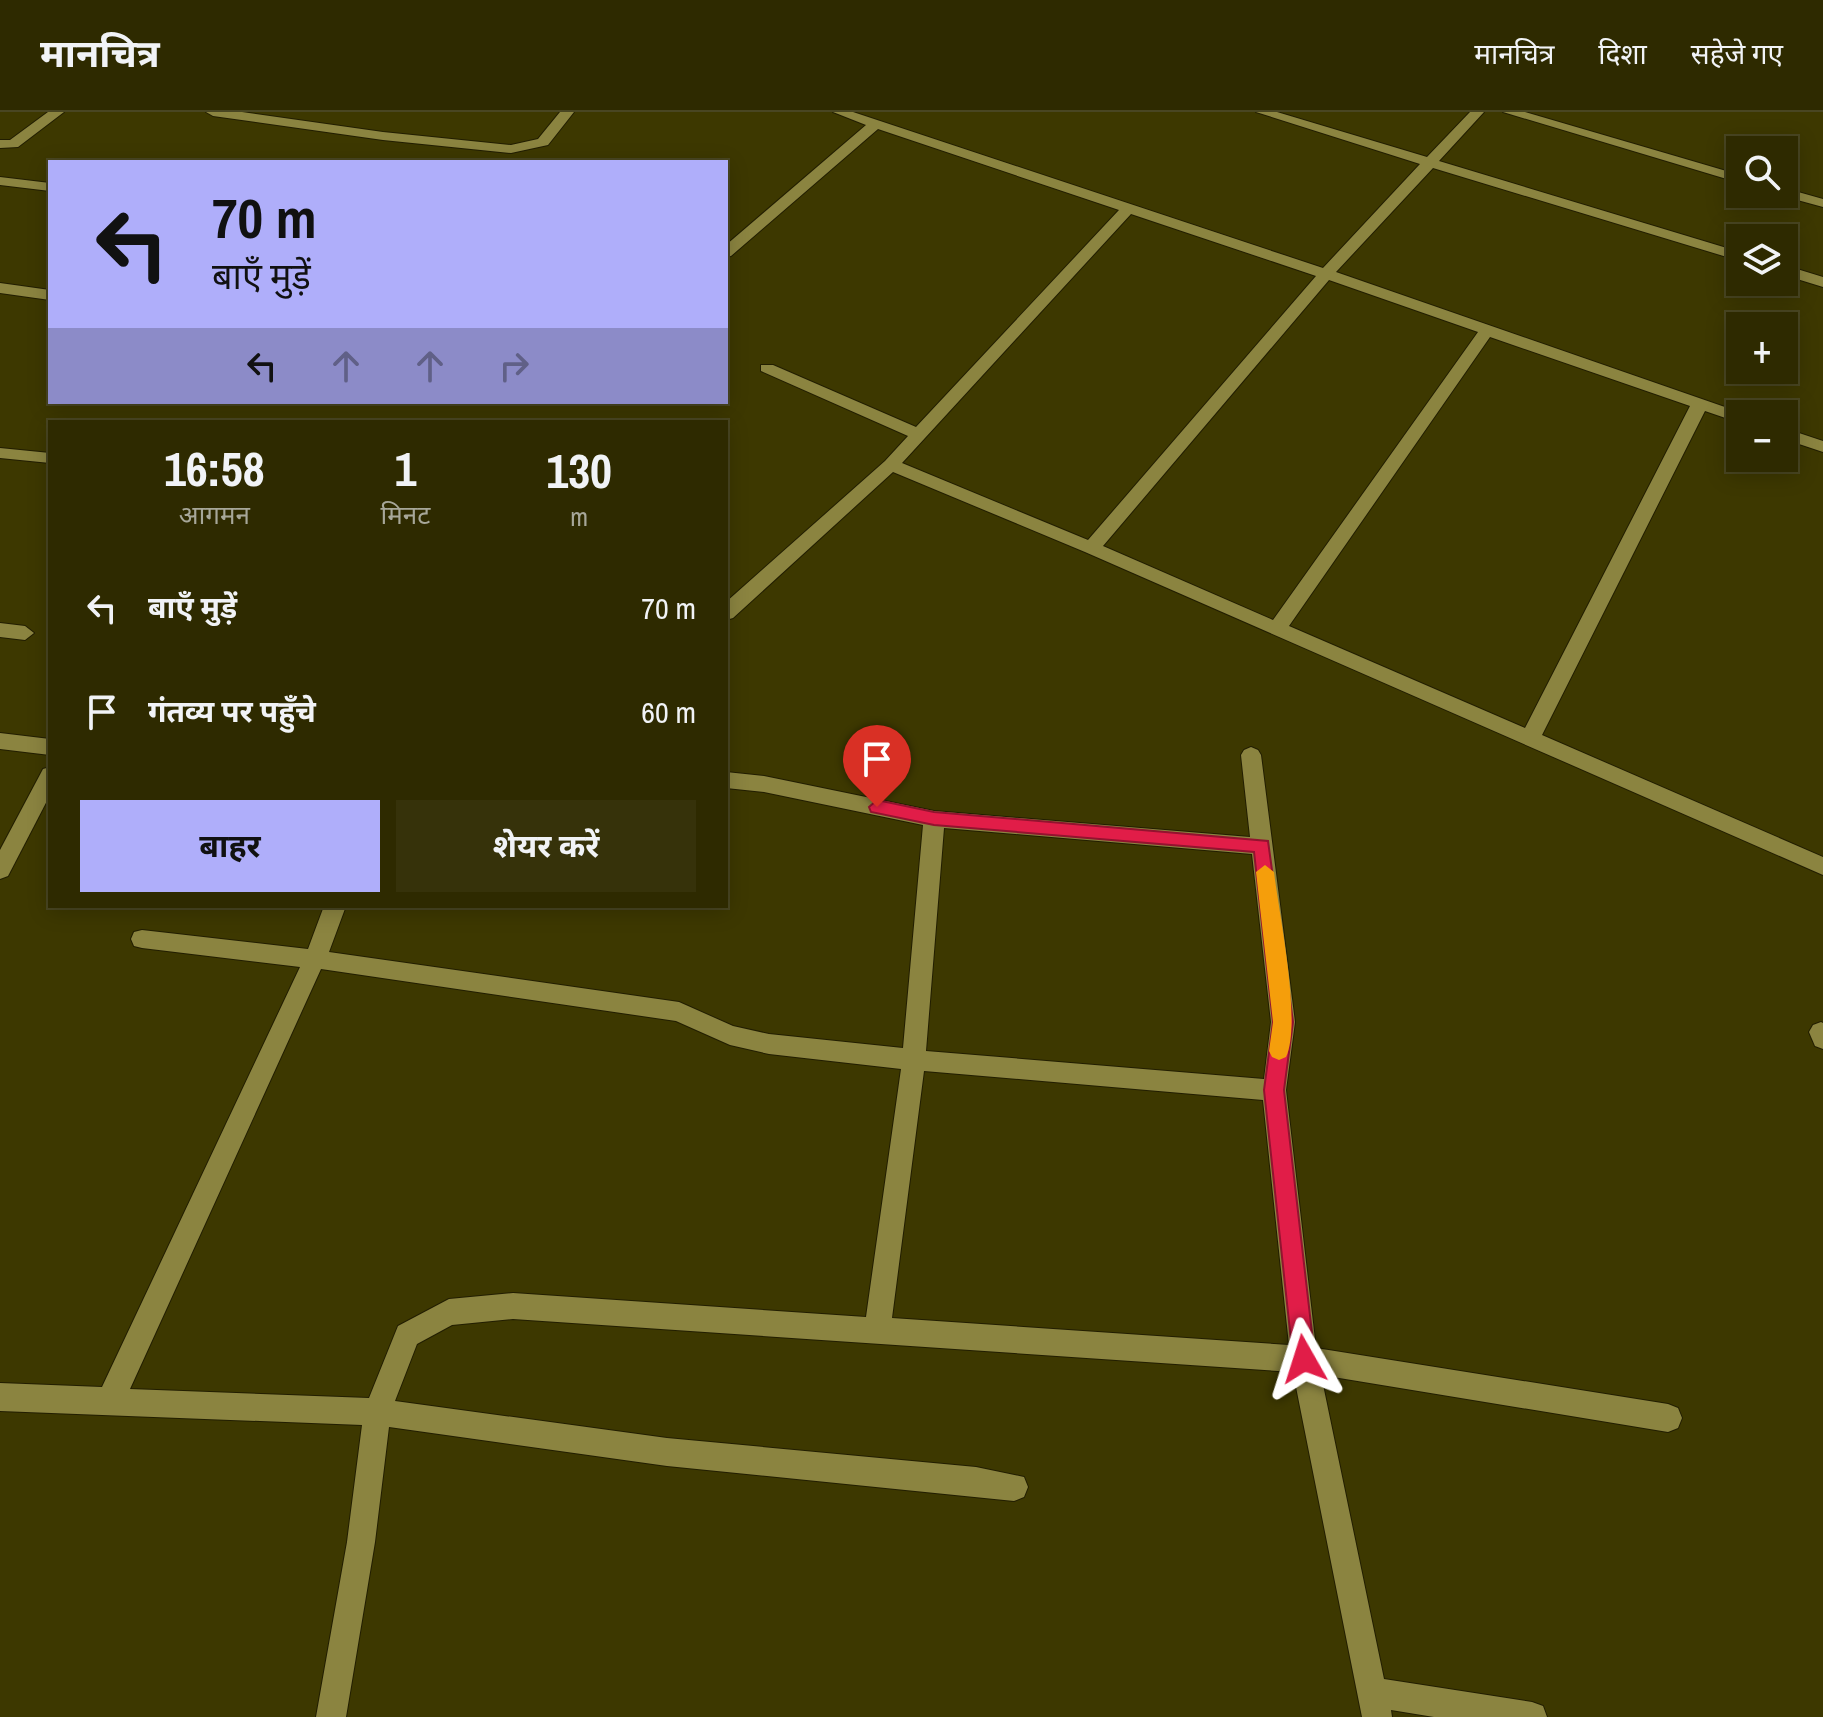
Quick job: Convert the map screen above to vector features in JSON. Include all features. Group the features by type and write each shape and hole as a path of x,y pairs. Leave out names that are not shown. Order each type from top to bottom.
{"street":[{"path":"0,155 7,144 57,112"},
{"path":"213,112 511,149 543,142 567,112"},
{"path":"315,126 329,112"},
{"path":"840,112 1326,274 1726,413"},
{"path":"1263,112 1726,253"},
{"path":"1091,548 1326,274 1477,112"},
{"path":"1510,112 1726,175"},
{"path":"728,251 876,124"},
{"path":"0,181 48,187"},
{"path":"1798,196 1823,203"},
{"path":"728,611 891,465 1129,208"},
{"path":"1798,274 1823,282"},
{"path":"0,288 48,295"},
{"path":"1276,630 1487,330"},
{"path":"767,368 919,435"},
{"path":"1530,739 1700,404"},
{"path":"1798,438 1823,447"},
{"path":"0,453 48,458"},
{"path":"891,465 1091,548 1823,866"},
{"path":"0,630 25,633"},
{"path":"0,741 48,747"},
{"path":"1251,755 1283,1022 1274,1090 1304,1359 1374,1704 1532,1717"},
{"path":"0,870 48,779"},
{"path":"728,780 764,784 934,819 1262,846"},
{"path":"877,1330 914,1060 934,819"},
{"path":"110,1401 315,959 334,908"},
{"path":"142,939 315,959 679,1012 730,1035 769,1044 914,1060 1274,1090"},
{"path":"331,1717 361,1542 377,1412 407,1335 449,1312 513,1306 1304,1359 1668,1418"},
{"path":"0,1397 377,1412 667,1452 961,1479 1014,1487"}],"slow traffic":[{"path":"1265,872 1283,1022 1279,1051"}],"route":[{"path":"877,807 934,819 1262,846 1283,1022 1274,1090 1304,1359"}]}
